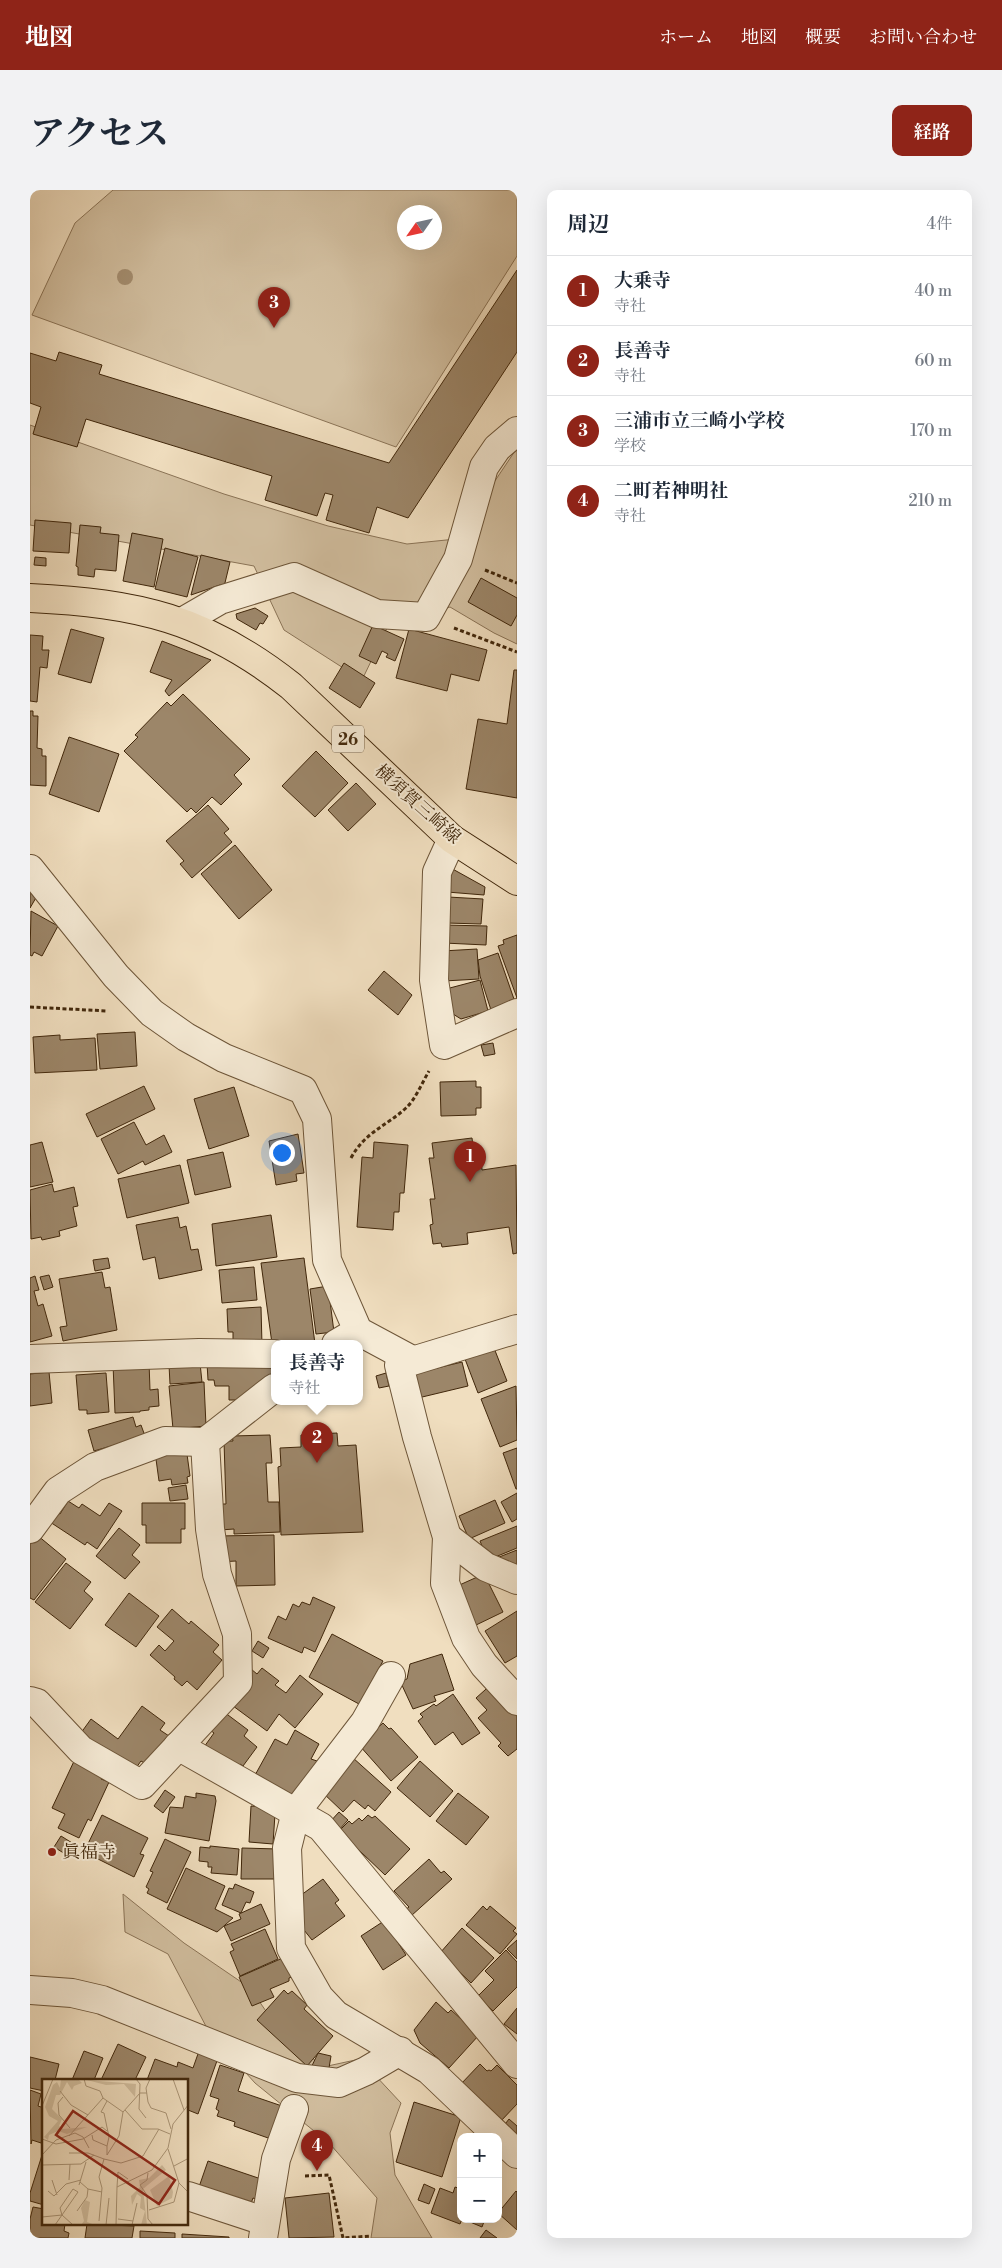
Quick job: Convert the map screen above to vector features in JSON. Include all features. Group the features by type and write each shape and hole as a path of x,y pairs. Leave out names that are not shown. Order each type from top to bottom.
{"main road":[{"name":"横須賀三崎線","path":"30,598 112,604 144,610 182,622 236,647 265,665 291,686 452,839 517,881"}],"street":[{"path":"182,622 220,600 294,577 377,614 426,617 458,559 484,467 497,448 517,431"},
{"path":"452,839 437,872 434,980 444,1045 517,1014"},
{"path":"30,869 116,976 152,1013 186,1037 224,1058 303,1090 318,1119 327,1260 347,1338"},
{"path":"517,1329 399,1365 417,1437 448,1537 446,1583 466,1638 484,1665 517,1701"},
{"path":"363,1343 412,1360"},
{"path":"30,1359 199,1353 271,1354"},
{"path":"30,1529 58,1491 95,1467 165,1441 204,1442 271,1390"},
{"path":"30,1701 37,1703 81,1750 142,1785 238,1682 237,1634 217,1574 210,1529 204,1442"},
{"path":"448,1537 486,1567 517,1580"},
{"path":"391,1676 365,1722 296,1812 286,1848 291,1948 319,1997 336,2015 400,2051 429,2070 517,2154"},
{"path":"178,1746 321,1827 517,2064"},
{"path":"30,1990 72,1993 102,2000 297,2078 339,2083 400,2051"},
{"path":"189,2196 263,2230 276,2160 294,2109"}],"path":[{"path":"426,617 497,646 517,652"},
{"path":"30,1007 152,1013"},
{"path":"348,1165 357,1146 367,1136 407,1107 444,1045"},
{"path":"303,2167 305,2176 329,2175 343,2238 371,2236"}],"shaded area":[{"path":"113,190 517,190 517,256 396,447 32,315 75,223"},
{"path":"30,425 224,494 328,526 407,544 456,539 517,448 517,644 450,607 388,626 362,680 284,630 254,566 30,525"},
{"path":"123,1894 184,1943 250,1988 279,2030 323,2067 360,2059 401,2103 390,2133 395,2175 432,2238 371,2238 377,2198 330,2144 255,2083 209,2032 168,1954 125,1932"}],"building":[{"path":"517,270 517,352 408,518 377,507 369,533 326,520 333,495 325,493 317,516 265,500 272,476 86,419 77,447 33,434 41,407 30,403 30,353 56,361 59,352 102,365 99,374 389,463"},
{"path":"35,520 71,523 69,553 33,551"},
{"path":"80,525 101,527 100,533 119,535 116,571 95,569 94,577 78,575 78,567 76,566"},
{"path":"132,533 163,539 154,587 123,581"},
{"path":"165,548 198,557 187,597 155,589"},
{"path":"201,555 230,562 224,587 220,585 191,595"},
{"path":"35,557 46,558 46,566 34,565"},
{"path":"481,578 517,598 517,615 511,626 468,602"},
{"path":"255,608 268,616 263,624 260,623 256,630 237,619 236,614"},
{"path":"373,625 404,639 395,661 386,657 388,654 382,651 376,664 359,656"},
{"path":"71,629 104,638 91,683 58,674"},
{"path":"409,629 487,650 479,681 451,674 447,691 396,678"},
{"path":"30,635 43,636 42,650 49,650 47,668 40,667 37,702 30,701"},
{"path":"162,641 211,660 169,696 165,691 172,680 150,672"},
{"path":"344,663 375,683 360,708 329,688"},
{"path":"514,670 517,670 517,798 466,789 478,719 507,724"},
{"path":"183,694 250,759 234,775 242,784 221,805 212,797 196,813 191,808 187,812 124,751 138,737 135,735 167,702 171,706"},
{"path":"30,711 33,711 33,716 38,716 37,748 42,749 42,756 46,756 46,786 30,785"},
{"path":"69,737 119,754 99,812 49,794"},
{"path":"316,751 348,783 315,817 282,786"},
{"path":"356,783 376,804 348,831 328,810"},
{"path":"208,805 229,829 224,833 232,842 192,878 180,864 184,861 166,841"},
{"path":"235,845 272,890 239,919 201,874"},
{"path":"449,867 485,887 484,895 447,892"},
{"path":"30,892 37,896 30,908"},
{"path":"448,897 483,899 481,924 447,923"},
{"path":"31,911 58,926 42,956 34,952 32,956 30,955"},
{"path":"444,925 487,926 486,945 444,943"},
{"path":"517,935 517,998 498,946 504,944 503,940"},
{"path":"477,949 479,979 444,981 442,951"},
{"path":"498,953 515,1002 491,1010 480,976 478,960"},
{"path":"384,971 412,995 398,1015 368,990"},
{"path":"480,980 488,1011 461,1019 453,1014 446,989"},
{"path":"135,1032 137,1066 100,1069 97,1034"},
{"path":"60,1035 60,1040 95,1038 97,1070 35,1073 33,1037"},
{"path":"493,1043 495,1054 484,1056 481,1045"},
{"path":"476,1081 476,1087 481,1087 481,1108 476,1108 476,1115 441,1116 440,1082"},
{"path":"144,1086 155,1109 97,1137 86,1114"},
{"path":"234,1087 249,1136 209,1149 194,1099"},
{"path":"134,1122 146,1145 164,1135 172,1152 145,1165 143,1161 118,1174 101,1139"},
{"path":"298,1134 304,1173 296,1174 297,1181 276,1185 269,1141"},
{"path":"472,1138 474,1155 481,1154 482,1170 516,1165 517,1253 513,1254 509,1227 467,1233 468,1244 442,1247 441,1243 433,1244 430,1225 433,1224 430,1199 435,1199 429,1158 434,1158 432,1143"},
{"path":"42,1142 53,1182 30,1187 30,1145"},
{"path":"374,1142 408,1145 404,1193 400,1193 399,1212 394,1212 393,1230 357,1227 362,1157 373,1158"},
{"path":"223,1152 231,1187 195,1195 187,1160"},
{"path":"180,1165 189,1203 127,1218 118,1179"},
{"path":"52,1184 54,1192 74,1187 78,1206 73,1207 77,1226 59,1231 60,1236 42,1240 41,1237 31,1239 30,1190"},
{"path":"271,1215 277,1257 216,1266 212,1224"},
{"path":"178,1217 180,1228 186,1226 191,1250 198,1249 202,1270 159,1279 155,1257 143,1260 136,1225"},
{"path":"108,1258 110,1268 95,1271 93,1260"},
{"path":"304,1258 314,1340 272,1340 261,1263"},
{"path":"254,1267 257,1300 222,1303 219,1270"},
{"path":"102,1272 105,1288 110,1287 117,1330 63,1341 60,1327 67,1326 59,1279"},
{"path":"49,1275 53,1287 44,1290 40,1277"},
{"path":"35,1276 39,1290 34,1291 38,1306 43,1304 52,1336 30,1342 30,1278"},
{"path":"328,1286 334,1332 316,1334 310,1289"},
{"path":"261,1307 262,1345 233,1346 233,1332 228,1332 227,1309"},
{"path":"494,1348 507,1381 478,1393 465,1359"},
{"path":"149,1362 150,1390 158,1389 159,1406 149,1407 149,1410 140,1412 115,1413 113,1364"},
{"path":"271,1362 271,1377 242,1400 229,1400 229,1386 215,1386 214,1380 208,1380 207,1363"},
{"path":"462,1362 468,1386 418,1398 412,1374"},
{"path":"200,1363 202,1382 170,1384 169,1365"},
{"path":"49,1372 52,1403 30,1406 30,1374"},
{"path":"106,1373 109,1412 87,1414 87,1410 79,1410 76,1375"},
{"path":"386,1373 389,1386 379,1388 376,1376"},
{"path":"204,1382 206,1426 173,1429 169,1386"},
{"path":"516,1386 517,1440 500,1447 481,1399"},
{"path":"133,1417 136,1427 141,1425 145,1436 94,1451 88,1430"},
{"path":"337,1433 338,1446 356,1445 363,1532 281,1535 278,1467 281,1466 280,1448 301,1447 301,1435"},
{"path":"270,1435 272,1463 266,1463 268,1502 279,1502 280,1532 234,1534 234,1529 220,1530 219,1504 226,1504 224,1441 233,1441 232,1436"},
{"path":"186,1447 190,1476 187,1477 188,1483 172,1485 171,1479 159,1481 155,1452"},
{"path":"517,1448 517,1489 516,1489 503,1453"},
{"path":"186,1485 188,1499 170,1501 168,1488"},
{"path":"517,1493 517,1519 512,1522 501,1502"},
{"path":"495,1500 505,1523 469,1539 459,1516"},
{"path":"68,1501 79,1508 82,1504 100,1516 109,1503 122,1511 97,1549 87,1542 85,1545 50,1522 56,1512 60,1514"},
{"path":"142,1503 185,1503 185,1529 181,1529 181,1543 146,1543 146,1525 142,1525"},
{"path":"517,1526 517,1548 488,1560 480,1541"},
{"path":"119,1528 140,1545 132,1555 140,1562 125,1579 96,1556"},
{"path":"37,1535 66,1559 34,1600 30,1598 30,1543"},
{"path":"274,1535 275,1585 236,1586 236,1561 218,1562 218,1536"},
{"path":"517,1550 517,1575 489,1561"},
{"path":"66,1563 91,1582 84,1591 93,1599 70,1629 35,1602"},
{"path":"484,1574 503,1612 474,1626 455,1587"},
{"path":"129,1593 159,1616 136,1647 105,1625"},
{"path":"313,1597 335,1607 315,1652 304,1647 302,1653 268,1638 278,1616 286,1620 293,1604 299,1607 302,1602 310,1605"},
{"path":"172,1609 189,1624 191,1621 219,1645 213,1652 222,1660 197,1690 187,1681 182,1686 174,1679 175,1677 150,1655 159,1645 165,1651 174,1641 157,1627"},
{"path":"517,1611 517,1656 505,1663 485,1631"},
{"path":"332,1634 383,1661 359,1704 309,1677"},
{"path":"258,1641 269,1648 263,1658 252,1651"},
{"path":"442,1654 454,1690 434,1696 436,1701 413,1709 400,1681 407,1679 410,1664"},
{"path":"262,1668 279,1681 275,1685 286,1693 300,1675 323,1694 295,1728 279,1714 267,1731 229,1703 251,1669 257,1674"},
{"path":"494,1682 517,1708 517,1749 508,1756 498,1746 501,1743 478,1718 487,1710 476,1698"},
{"path":"453,1694 480,1733 462,1745 453,1732 435,1745 418,1721 423,1717 420,1714"},
{"path":"142,1706 165,1723 160,1730 172,1738 151,1767 141,1761 136,1768 78,1737 91,1719 118,1739"},
{"path":"224,1712 248,1730 244,1736 257,1747 243,1766 240,1764 235,1770 204,1747 214,1733 210,1730"},
{"path":"383,1723 389,1729 391,1728 418,1757 391,1781 359,1745"},
{"path":"295,1730 319,1744 311,1759 317,1761 295,1801 254,1777 275,1739 287,1745"},
{"path":"76,1757 105,1771 101,1779 109,1782 91,1821 88,1819 79,1838 58,1828 65,1814 52,1808"},
{"path":"352,1757 391,1792 375,1811 368,1805 365,1809 354,1800 343,1812 321,1791"},
{"path":"420,1761 453,1791 430,1817 397,1788"},
{"path":"165,1790 175,1797 163,1813 154,1806"},
{"path":"196,1793 215,1796 216,1801 209,1841 165,1833 170,1807 183,1808 185,1796 196,1798"},
{"path":"458,1793 489,1817 466,1845 436,1821"},
{"path":"251,1806 263,1807 275,1814 273,1844 249,1842"},
{"path":"339,1812 348,1820 338,1831 329,1823"},
{"path":"102,1815 148,1838 140,1854 144,1855 134,1877 84,1852"},
{"path":"368,1815 372,1818 375,1816 410,1849 385,1875 339,1831 349,1821 352,1824 359,1818 362,1821"},
{"path":"61,1836 77,1846 70,1857 54,1847"},
{"path":"165,1839 191,1852 167,1903 147,1893 149,1889 146,1887 153,1872 150,1871"},
{"path":"210,1846 239,1849 237,1875 211,1873 212,1867 208,1867 208,1862 199,1861 200,1847 210,1848"},
{"path":"242,1848 278,1849 278,1879 241,1879"},
{"path":"429,1859 441,1873 444,1871 452,1879 411,1916 405,1910 409,1907 394,1891"},
{"path":"186,1868 225,1886 215,1909 233,1918 217,1932 167,1909"},
{"path":"323,1879 339,1900 335,1903 345,1916 312,1940 304,1930 302,1932 293,1901"},
{"path":"235,1884 254,1892 250,1903 246,1902 241,1913 222,1905 229,1888 233,1889"},
{"path":"261,1904 270,1924 231,1941 224,1926 241,1919 239,1914"},
{"path":"483,1906 487,1910 490,1906 516,1928 513,1931 517,1934 500,1954 466,1925"},
{"path":"384,1921 406,1955 383,1970 361,1936"},
{"path":"462,1928 494,1958 471,1983 440,1953"},
{"path":"265,1929 278,1959 240,1976 230,1952 234,1950 231,1944"},
{"path":"517,1940 517,1959 507,1949"},
{"path":"506,1950 517,1962 517,1987 493,2011 478,1996 494,1980 485,1971"},
{"path":"285,1957 294,1976 289,1978 289,1981 270,1989 274,1997 252,2006 239,1977"},
{"path":"284,1990 288,1994 292,1991 307,2005 304,2009 333,2036 307,2066 257,2020"},
{"path":"436,2002 448,2013 451,2010 479,2035 449,2068 420,2043 414,2030"},
{"path":"517,2008 517,2034 504,2024"},
{"path":"118,2044 146,2057 135,2079 101,2079"},
{"path":"84,2051 103,2058 94,2079 72,2079"},
{"path":"199,2051 218,2058 198,2114 189,2110 189,2079 147,2079 155,2059 177,2067 178,2062 193,2068"},
{"path":"318,2053 331,2056 328,2074 310,2070"},
{"path":"30,2057 59,2064 55,2079 42,2079 42,2091 30,2088"},
{"path":"480,2064 487,2071 491,2071 497,2065 517,2085 517,2104 500,2122 460,2085"},
{"path":"220,2065 244,2073 238,2091 282,2106 271,2139 234,2126 235,2122 217,2116 219,2111 216,2109 219,2099 210,2096"},
{"path":"30,2090 41,2094 38,2106 42,2107 41,2143 32,2140 31,2144"},
{"path":"414,2102 461,2117 442,2177 396,2162"},
{"path":"509,2119 517,2126 517,2136 502,2128"},
{"path":"42,2155 42,2204 30,2201 30,2193"},
{"path":"208,2161 267,2181 261,2201 253,2198 250,2206 199,2187"},
{"path":"424,2184 435,2189 429,2204 418,2200"},
{"path":"455,2187 457,2188 457,2223 431,2213 440,2188 453,2193"},
{"path":"516,2191 517,2230 502,2217 502,2208"},
{"path":"329,2193 334,2237 289,2238 285,2198"},
{"path":"33,2207 42,2209 42,2226 65,2226 64,2231 69,2233 68,2238 30,2238 30,2219"},
{"path":"472,2223 484,2223 482,2227"},
{"path":"87,2226 134,2226 132,2238 85,2238"},
{"path":"486,2230 497,2238 480,2238"},
{"path":"140,2231 175,2233 175,2238 140,2238"},
{"path":"182,2234 229,2237 229,2238 182,2238"}],"place":[{"name":"三浦市立三崎小学校","path":"274,328"},
{"name":"大乗寺","path":"470,1182"},
{"name":"長善寺","path":"317,1463"},
{"name":"眞福寺","path":"52,1852"},
{"name":"二町若神明社","path":"317,2171"}]}
